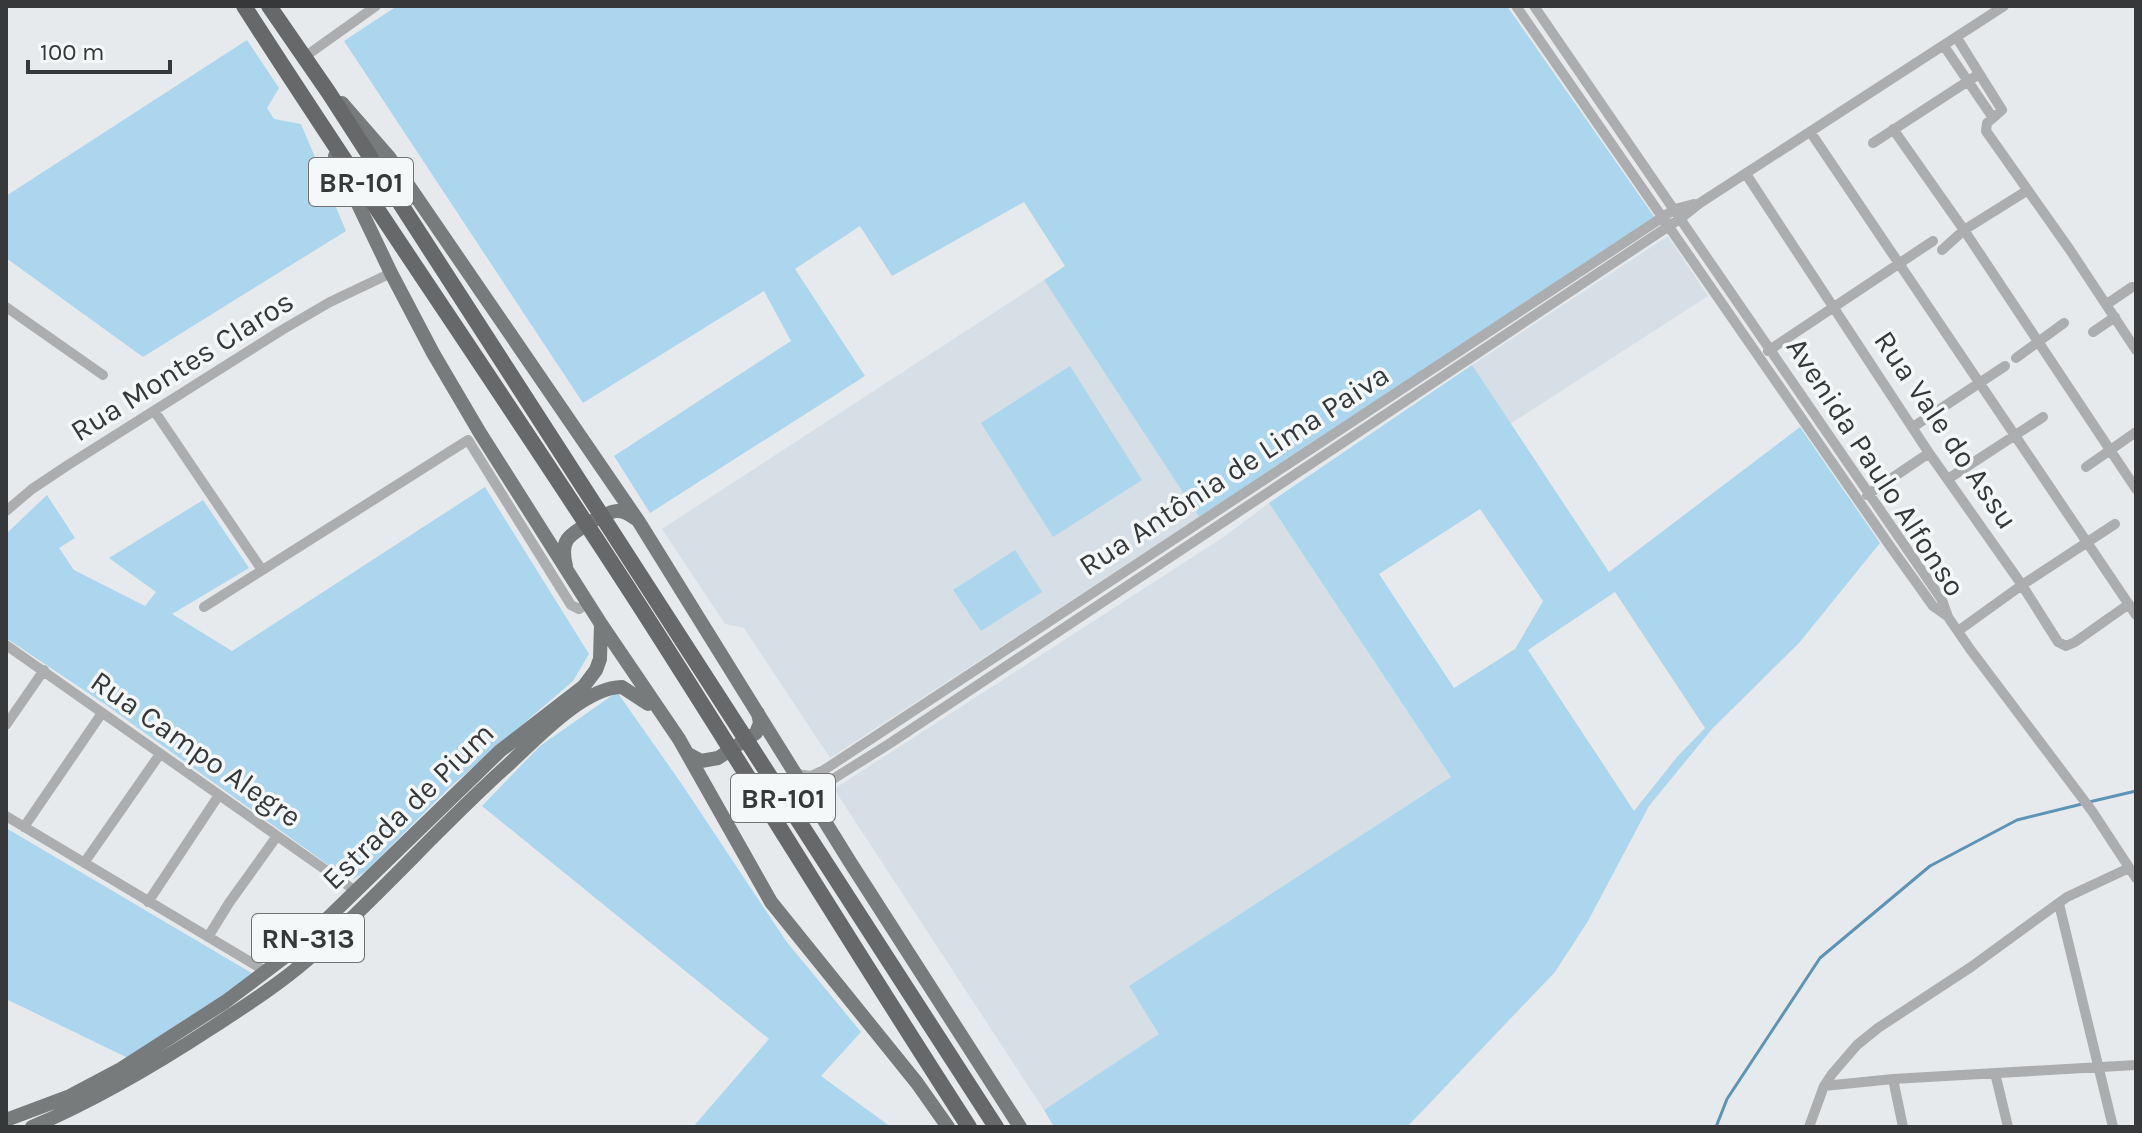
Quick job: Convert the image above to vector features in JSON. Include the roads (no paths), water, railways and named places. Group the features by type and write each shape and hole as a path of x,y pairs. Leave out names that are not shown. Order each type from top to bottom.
{"highway":[{"name":"BR-101","path":"244,6 394,237 563,473 996,1127"},
{"name":"BR-101","path":"269,6 395,196 969,1127"}],"main road":[{"path":"329,93 389,157 639,522 1020,1127"},
{"path":"323,130 474,436 688,754 771,902 917,1083 948,1127"},
{"path":"566,569 565,545 577,532 610,511 626,512 639,522"},
{"name":"Estrada de Pium","path":"6,1120 70,1096 121,1069 225,1002 298,947 500,751 588,681 602,654 601,624"},
{"name":"Estrada de Pium","path":"32,1127 73,1110 125,1082 279,982 336,934 463,806 539,737 594,694 622,687 637,694 663,716"},
{"path":"688,754 701,761 718,758 752,736 760,727 758,712"}],"street":[{"path":"303,58 376,6"},
{"name":"Avenida Paulo Alfonso","path":"1516,6 1933,606 1948,617"},
{"name":"Avenida Paulo Alfonso","path":"1534,6 1871,493 1942,600 1948,617"},
{"name":"Rua Antônia de Lima Paiva","path":"812,799 817,789 1022,656 1678,214 1811,133 2004,6"},
{"path":"1957,38 2002,111 1986,125 1986,131 2136,350"},
{"path":"1944,46 1993,118"},
{"path":"1873,143 1979,74"},
{"path":"1980,99 1991,92"},
{"path":"1893,129 2136,489"},
{"path":"1811,133 2136,615"},
{"name":"Rua Vale do Assu","path":"1746,174 1929,453 2058,642 2066,646 2082,638 2129,604"},
{"path":"1942,250 1964,230 2028,190"},
{"name":"Rua Antônia de Lima Paiva","path":"796,774 814,775 1666,222"},
{"path":"1759,357 1933,241"},
{"name":"Rua Montes Claros","path":"6,511 32,489 330,302 391,273"},
{"path":"1716,294 1727,285"},
{"path":"2107,304 2132,287"},
{"path":"6,307 103,375"},
{"path":"2093,332 2115,317"},
{"path":"2016,358 2064,323"},
{"path":"1913,427 2005,366"},
{"path":"155,412 262,570"},
{"path":"1948,479 2043,417"},
{"path":"2086,467 2136,432"},
{"path":"204,607 474,436 571,605 579,609 588,603"},
{"path":"1859,501 1929,453"},
{"path":"1958,631 2115,524"},
{"path":"1809,1127 1824,1086 1843,1060 1878,1028 2067,897 2132,873 2090,808 1948,617"},
{"path":"1014,643 1022,656"},
{"name":"Rua Campo Alegre","path":"6,645 357,892"},
{"path":"6,725 44,670"},
{"path":"24,827 102,713"},
{"path":"903,717 911,729"},
{"path":"84,863 160,754"},
{"path":"148,902 219,795"},
{"path":"6,816 267,972"},
{"path":"208,937 277,836"},
{"path":"2059,904 2113,1127"},
{"path":"1824,1086 2136,1065"},
{"path":"1995,1073 2008,1127"},
{"path":"1893,1079 1903,1127"}],"waterway":[{"path":"2089,802 2136,791"},
{"path":"1716,1127 1727,1099 1820,958 1930,866 2017,820 2082,804"}]}
